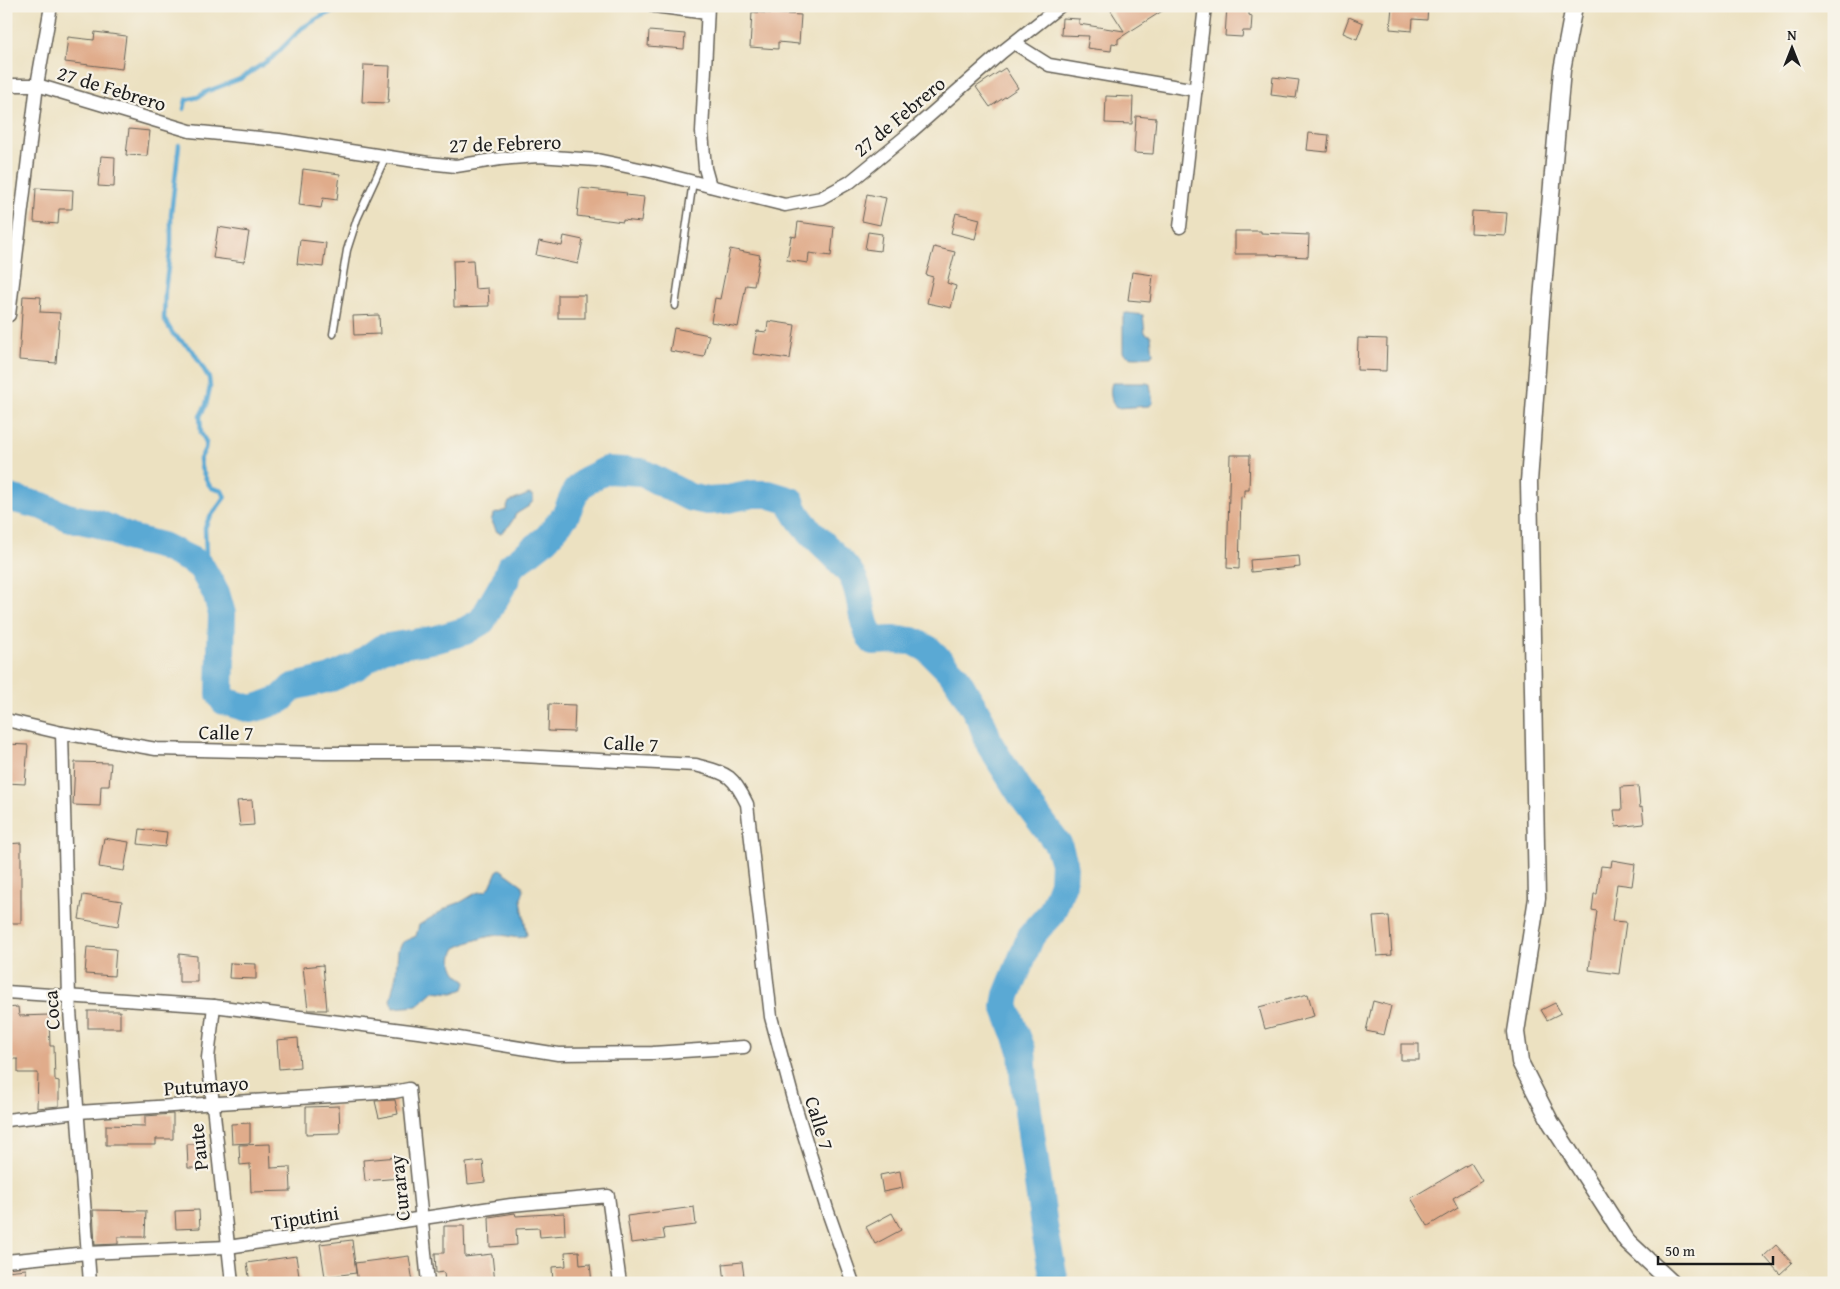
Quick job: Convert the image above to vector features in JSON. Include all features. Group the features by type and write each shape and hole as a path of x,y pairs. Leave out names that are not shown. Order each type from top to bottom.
{"street":[{"path":"10,315 37,85 51,6"},
{"path":"654,6 708,10 702,132 705,168 710,186"},
{"name":"27 de Febrero","path":"6,85 37,85 190,131 279,140 456,166 500,159 538,156 597,160 693,181 785,205 822,198 857,177 1014,42 1060,6"},
{"path":"1180,227 1205,6"},
{"path":"1574,6 1562,70 1542,299 1529,482 1537,898 1516,1032 1520,1062 1551,1123 1627,1240 1672,1283"},
{"path":"1014,42 1049,65 1196,90"},
{"name":"Calle 7","path":"6,720 62,733 156,749 324,753 461,753 696,766 724,773 738,784 747,804 771,1017 793,1099 827,1209 853,1283"},
{"name":"Coca","path":"62,733 69,997 90,1283"},
{"path":"6,992 214,1006 434,1034 558,1054 652,1053 744,1047"},
{"name":"Paute","path":"214,1006 208,1058 232,1283"},
{"name":"Putumayo","path":"6,1120 78,1112 394,1092 409,1089"},
{"name":"Curaray","path":"409,1089 428,1283"},
{"name":"Tiputini","path":"6,1261 87,1253 228,1247 511,1204 608,1196 620,1283"}],"lane":[{"path":"333,334 349,242 356,219 386,156"},
{"path":"675,306 693,181"}],"water":[{"path":"1127,313 1143,315 1145,333 1151,336 1153,354 1151,356 1132,357 1123,352 1123,317"},
{"path":"1112,383 1150,384 1153,403 1149,406 1116,408 1111,396"},
{"path":"529,494 533,496 533,501 529,506 516,514 510,525 501,533 497,532 491,520 494,514 506,510 509,502"},
{"path":"500,869 522,885 524,890 521,899 527,935 517,938 499,935 477,940 456,948 452,962 457,974 465,979 464,989 453,993 434,991 417,1006 393,1008 390,1000 396,975 398,950 403,942 416,936 419,925 450,906 476,893 486,891"}],"building":[{"path":"1108,6 1170,6 1118,39 1118,44 1112,43 1111,51 1087,48 1089,36 1061,35 1062,18 1079,19 1079,24 1124,31"},
{"path":"1227,6 1249,6 1249,15 1252,16 1251,31 1243,31 1242,37 1225,36"},
{"path":"1392,6 1428,6 1427,20 1413,19 1412,31 1390,29"},
{"path":"752,12 801,15 799,44 778,42 778,49 750,47"},
{"path":"1349,17 1363,23 1357,39 1343,33"},
{"path":"649,31 685,34 684,49 648,46"},
{"path":"95,32 126,36 122,69 65,62 68,37 94,40"},
{"path":"364,65 390,66 388,103 362,102"},
{"path":"1005,68 1018,88 990,107 976,87"},
{"path":"1273,77 1299,80 1296,98 1271,95"},
{"path":"1106,96 1133,97 1132,124 1105,123"},
{"path":"1136,116 1156,118 1153,154 1134,153"},
{"path":"129,129 150,131 147,156 126,155"},
{"path":"1309,133 1329,135 1327,152 1307,150"},
{"path":"101,156 115,157 114,187 98,186"},
{"path":"303,169 340,174 337,200 323,198 321,208 299,205"},
{"path":"36,188 73,190 72,209 59,209 58,224 34,222"},
{"path":"580,188 627,193 626,195 644,197 641,222 623,220 623,222 577,216"},
{"path":"867,194 886,198 880,225 862,221"},
{"path":"1472,211 1507,213 1505,235 1471,233"},
{"path":"956,213 980,219 975,239 951,233"},
{"path":"798,222 834,227 831,256 809,253 808,263 787,260 791,236 796,237"},
{"path":"218,227 249,232 244,262 213,258"},
{"path":"1235,231 1309,235 1308,257 1235,254"},
{"path":"868,232 882,234 880,251 865,249"},
{"path":"564,236 583,240 578,264 536,255 539,241 562,246"},
{"path":"300,240 326,243 323,267 297,264"},
{"path":"934,247 955,252 947,283 956,286 951,308 927,303 933,277 926,275"},
{"path":"730,249 760,255 754,286 746,285 738,327 711,322 715,298 720,299"},
{"path":"473,260 475,289 488,288 489,306 454,307 453,261"},
{"path":"1132,272 1153,275 1150,302 1128,300"},
{"path":"558,295 585,295 585,318 558,318"},
{"path":"23,296 41,297 40,312 60,313 56,363 19,360"},
{"path":"379,315 380,334 354,335 353,316"},
{"path":"768,321 795,325 790,359 753,354 757,331 767,332"},
{"path":"674,328 709,335 704,357 670,351"},
{"path":"1358,338 1387,339 1386,371 1357,370"},
{"path":"1230,455 1250,455 1249,490 1244,490 1244,497 1241,496 1239,569 1227,568"},
{"path":"1299,556 1300,567 1251,572 1250,560"},
{"path":"549,704 575,705 574,732 548,731"},
{"path":"6,744 28,745 25,784 6,783"},
{"path":"75,762 111,763 109,786 101,786 100,806 73,805"},
{"path":"1638,786 1644,824 1616,827 1614,810 1622,810 1621,787"},
{"path":"252,800 254,825 240,826 237,801"},
{"path":"140,829 167,832 165,847 138,844"},
{"path":"104,838 129,842 124,871 99,867"},
{"path":"21,843 21,923 6,923 6,844"},
{"path":"1612,860 1635,864 1632,886 1617,884 1612,921 1626,922 1619,974 1589,970 1597,911 1592,910 1594,894 1597,894 1601,866 1611,867"},
{"path":"83,895 122,901 118,926 79,919"},
{"path":"1389,916 1392,955 1377,956 1373,917"},
{"path":"87,947 116,949 114,976 85,974"},
{"path":"179,954 197,956 197,982 179,982"},
{"path":"230,963 256,964 256,979 229,978"},
{"path":"323,965 327,1010 308,1010 303,967"},
{"path":"1308,994 1314,1016 1265,1029 1259,1007"},
{"path":"1373,1001 1391,1006 1384,1035 1366,1031"},
{"path":"1555,1003 1561,1013 1547,1020 1541,1010"},
{"path":"18,1007 19,1016 49,1015 50,1046 54,1046 55,1080 59,1081 59,1106 37,1108 38,1073 18,1073 18,1059 6,1059 6,1008"},
{"path":"88,1011 120,1011 120,1028 88,1028"},
{"path":"298,1038 300,1067 279,1069 277,1040"},
{"path":"1401,1044 1419,1044 1419,1060 1401,1060"},
{"path":"395,1100 398,1114 379,1118 375,1101"},
{"path":"339,1106 340,1133 306,1134 306,1107"},
{"path":"173,1114 173,1139 156,1139 156,1145 106,1145 106,1125 145,1126 145,1116"},
{"path":"250,1123 250,1143 232,1144 231,1124"},
{"path":"187,1144 200,1144 201,1168 188,1168"},
{"path":"270,1144 271,1168 290,1167 291,1191 251,1192 250,1164 240,1165 239,1145"},
{"path":"398,1157 400,1178 365,1181 363,1160"},
{"path":"483,1161 485,1182 468,1184 466,1163"},
{"path":"1471,1163 1482,1181 1453,1198 1458,1208 1428,1226 1411,1198"},
{"path":"900,1171 903,1188 883,1192 880,1175"},
{"path":"694,1207 696,1225 663,1229 665,1239 631,1243 627,1216"},
{"path":"93,1210 146,1211 145,1237 118,1237 118,1244 95,1245"},
{"path":"199,1210 200,1228 176,1229 175,1211"},
{"path":"515,1213 516,1216 564,1213 565,1235 540,1237 539,1228 516,1229 517,1245 490,1247 489,1217"},
{"path":"892,1213 901,1230 875,1244 866,1227"},
{"path":"444,1226 464,1226 465,1257 492,1254 495,1283 445,1283 444,1272 436,1273 435,1253 444,1253"},
{"path":"352,1240 356,1273 325,1277 320,1244"},
{"path":"1776,1245 1792,1263 1780,1274 1764,1256"},
{"path":"579,1251 580,1265 590,1264 592,1283 553,1283 552,1267 566,1266 565,1252"},
{"path":"296,1256 300,1283 250,1283 247,1263"},
{"path":"409,1256 413,1283 358,1283 355,1263"},
{"path":"742,1262 745,1283 725,1283 723,1264"},
{"path":"26,1269 27,1283 6,1283 6,1271"}],"waterway":[{"path":"184,109 186,100 198,97 208,91 240,79 272,58 302,28 322,16 349,6"},
{"path":"179,145 171,214 171,245 165,290 164,319 173,334 193,351 209,378 210,387 206,405 200,416 201,433 206,442 200,459 201,468 209,485 222,491 225,497 208,520 205,528 206,554 193,561"},
{"path":"6,497 42,506 67,517 99,524 130,538 162,546 201,567 216,593 222,614 220,694 224,701 251,709 281,699 293,687 331,678 357,666 382,648 437,639 465,631 482,621 505,581 510,567 547,538 565,516 576,491 587,480 607,470 641,472 689,497 707,501 753,494 768,494 791,501 801,521 852,576 858,591 865,625 873,641 913,641 928,649 956,677 981,720 990,745 1022,796 1058,844 1064,863 1063,883 1052,912 1031,936 1007,995 1005,1006 1022,1050 1024,1082 1044,1226 1055,1283"}]}
